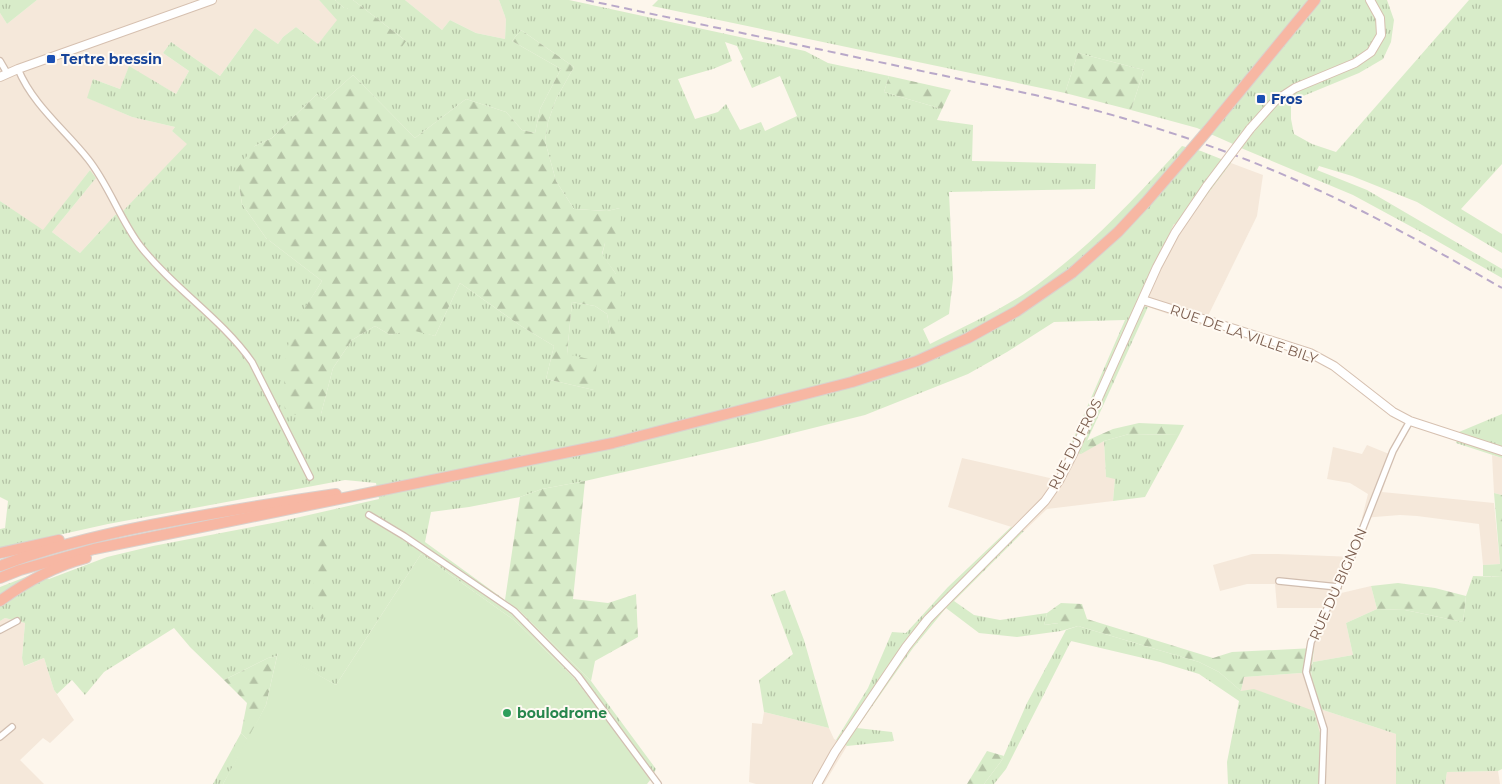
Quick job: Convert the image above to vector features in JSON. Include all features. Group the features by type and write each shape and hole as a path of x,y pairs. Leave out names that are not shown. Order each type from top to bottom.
{"highway":[{"path":"0,578 69,555 122,543 613,443 852,382 917,361 968,338 1017,311 1072,273 1118,232 1208,130 1315,0"},
{"path":"0,566 64,544 219,511 361,491 382,490"},
{"path":"0,553 119,528 132,529"},
{"path":"0,601 53,569 81,559 176,533"}],"street":[{"path":"0,61 4,75 212,0"},
{"name":"RUE DU FROS","path":"817,784 835,752 906,647 928,619 1045,501 1073,454 1157,267 1175,233 1207,186 1250,129 1275,101 1295,88 1355,63 1371,52 1381,35 1380,18 1370,0"},
{"path":"18,69 43,110 89,161 140,246 241,346 252,362 310,477"},
{"name":"RUE DE LA VILLE BILY","path":"1143,300 1310,353 1334,366 1392,412 1410,421 1502,451"},
{"name":"RUE DU BIGNON","path":"1322,784 1324,729 1306,672 1311,642 1350,561 1393,451 1410,421"},
{"path":"369,515 404,536 514,611 578,676 658,784"},
{"path":"1279,581 1338,587"},
{"path":"0,630 16,621"},
{"path":"0,737 12,727"}],"shaded area":[{"path":"37,0 319,0 338,20 318,44 296,27 283,37 278,44 255,28 220,76 171,42 163,53 189,71 176,94 129,67 120,89 93,79 88,98 132,117 175,127 172,131 188,144 123,211 115,215 80,253 52,232 96,178 90,170 43,231 0,201 0,13 7,24"},
{"path":"405,0 499,0 506,19 505,39 476,33 450,20 442,30"},
{"path":"1231,163 1263,175 1257,216 1203,326 1148,307 1135,305 1174,224 1186,223"},
{"path":"1104,441 1106,477 1115,478 1113,501 1047,509 1024,531 948,507 962,458 1054,479 1068,451 1081,453"},
{"path":"1367,445 1394,456 1382,492 1494,503 1500,564 1483,565 1479,524 1400,515 1362,518 1368,494 1350,483 1327,479 1333,447 1362,454"},
{"path":"1492,455 1502,458 1502,495 1494,493"},
{"path":"1252,554 1355,557 1337,594 1371,586 1377,609 1346,623 1353,655 1313,662 1314,649 1307,649 1308,641 1322,608 1277,608 1275,584 1247,584 1220,591 1213,565"},
{"path":"5,618 25,623 22,657 25,666 44,658 54,690 74,720 50,743 43,738 20,760 44,784 0,784 0,621"},
{"path":"1301,673 1311,678 1320,709 1396,734 1396,784 1319,784 1320,733 1241,691 1244,677"},
{"path":"764,712 829,728 834,739 847,746 824,784 756,784 749,782 752,723 762,724"},
{"path":"1498,771 1500,784 1445,784 1447,772"}],"green space":[{"path":"0,0 37,0 7,24 0,13"},
{"path":"319,0 335,0 344,8 406,41 353,0 405,0 442,30 450,20 476,33 505,39 506,19 499,0 569,0 805,51 828,63 889,76 884,92 942,109 937,120 973,125 972,161 1096,164 1095,189 949,192 953,279 949,314 923,329 930,344 1001,308 1046,278 1108,225 1182,146 1201,151 1231,163 1186,223 1174,224 1135,305 1148,307 1081,454 1068,451 1125,320 1054,322 968,374 865,415 757,442 542,489 520,497 431,512 425,542 520,611 591,681 656,769 651,779 575,679 514,620 421,554 336,685 278,653 277,656 268,658 224,680 190,647 174,628 104,672 85,695 72,680 57,694 44,658 24,666 22,658 25,623 5,618 0,621 0,587 28,576 49,579 107,557 153,546 278,522 379,499 376,483 345,480 108,524 0,548 0,529 5,528 8,501 0,497 0,201 43,230 90,170 96,178 52,232 80,253 115,215 123,211 187,144 172,131 175,127 132,117 87,98 93,79 120,89 129,66 176,94 189,71 163,53 171,42 220,76 255,28 278,44 283,37 296,27 318,44 337,20","holes":["521,30 574,67 556,99 548,122 545,141 556,181 574,209 607,211 620,208 602,255 616,274 611,334 607,314 595,306 572,302 567,354 594,390 546,379 554,346 521,326 460,283 435,336 411,329 390,335 375,326 352,340 333,368 321,414 297,321 322,281 266,238 242,204 239,185 255,146 272,138 317,94 325,100 353,75 415,138 466,99 506,112 522,130 535,133 540,109 561,69 512,41","725,42 737,46 743,59 740,61 752,88 780,76 797,116 765,131 761,122 740,130 726,104 718,112 695,119 678,79 713,69 732,61"]},
{"path":"335,0 353,0 406,41 399,51"},
{"path":"658,0 1387,0 1394,20 1391,42 1383,59 1359,73 1291,101 1291,119 1294,134 1312,144 1336,152 1469,0 1502,0 1502,164 1461,209 1502,234 1502,253 1417,202 1352,176 1319,166 1317,170 1367,190 1502,269 1502,278 1353,195 1241,148 1256,129 1246,127 1233,144 1197,128 1131,110 1144,70 1078,53 1065,93 652,6"},
{"path":"521,30 574,67 556,99 548,122 545,141 556,181 574,209 607,211 620,208 623,238 605,243 602,254 616,274 622,296 617,333 611,335 607,314 595,306 572,302 567,354 597,361 594,390 546,379 554,346 521,326 460,283 435,336 411,330 390,335 375,326 352,340 333,368 321,414 285,415 286,355 292,331 322,281 266,238 242,204 239,185 231,176 255,146 272,138 317,94 325,100 353,75 415,138 466,99 506,112 522,130 535,133 540,109 561,69 512,41"},
{"path":"1078,53 1144,70 1131,110 1065,93"},
{"path":"889,76 951,90 942,109 884,92"},
{"path":"1502,414 1502,458 1456,443 1459,432"},
{"path":"1139,423 1184,425 1179,435 1129,434 1104,441 1081,454 1086,441 1113,429"},
{"path":"1129,434 1179,435 1145,497 1113,501 1115,479 1106,477 1104,441"},
{"path":"585,481 573,599 608,603 636,594 638,637 595,661 591,681 520,611 505,600 520,497 542,489"},
{"path":"1494,493 1502,495 1502,577 1483,576 1483,565 1500,564"},
{"path":"1011,527 1024,531 954,601 974,615 1000,620 1047,613 1044,625 1059,623 1061,631 1017,637 979,633 946,608 913,648 857,728 892,732 894,741 847,746 836,740 868,688 892,632 906,633 948,587"},
{"path":"331,532 327,597 323,619 312,613 316,534"},
{"path":"421,554 514,620 575,679 651,779 647,784 223,784 266,705 278,652 336,685"},
{"path":"1473,576 1502,577 1502,769 1498,771 1447,772 1445,784 1396,784 1396,734 1320,709 1311,678 1313,662 1353,655 1346,623 1377,609 1405,610 1463,622 1466,596"},
{"path":"1398,583 1435,588 1466,596 1463,622 1405,610 1377,609 1371,586"},
{"path":"785,590 804,640 829,728 764,712 759,680 793,654 771,595"},
{"path":"1061,603 1082,604 1087,619 1213,658 1232,652 1314,648 1311,678 1301,673 1244,677 1241,691 1219,672 1199,662 1078,626 1061,631 1058,623 1044,625 1047,613"},
{"path":"1078,626 1199,662 1219,672 1241,691 1254,689 1314,711 1320,733 1319,784 1228,784 1227,762 1239,701 1199,674 1160,662 1071,641 1006,769 994,784 984,784 1002,760 1027,703 1066,630"},
{"path":"277,656 266,705 248,740 241,733 247,703 224,680 268,658"},
{"path":"241,733 248,740 223,784 213,784"},
{"path":"987,751 1004,756 984,784 967,784"}],"railway":[{"path":"586,0 1035,95 1179,135 1284,175 1342,201 1502,288"}],"place":[{"name":"Tertre bressin","path":"51,59"},
{"name":"Fros","path":"1261,99"},
{"name":"boulodrome","path":"507,713"}]}
